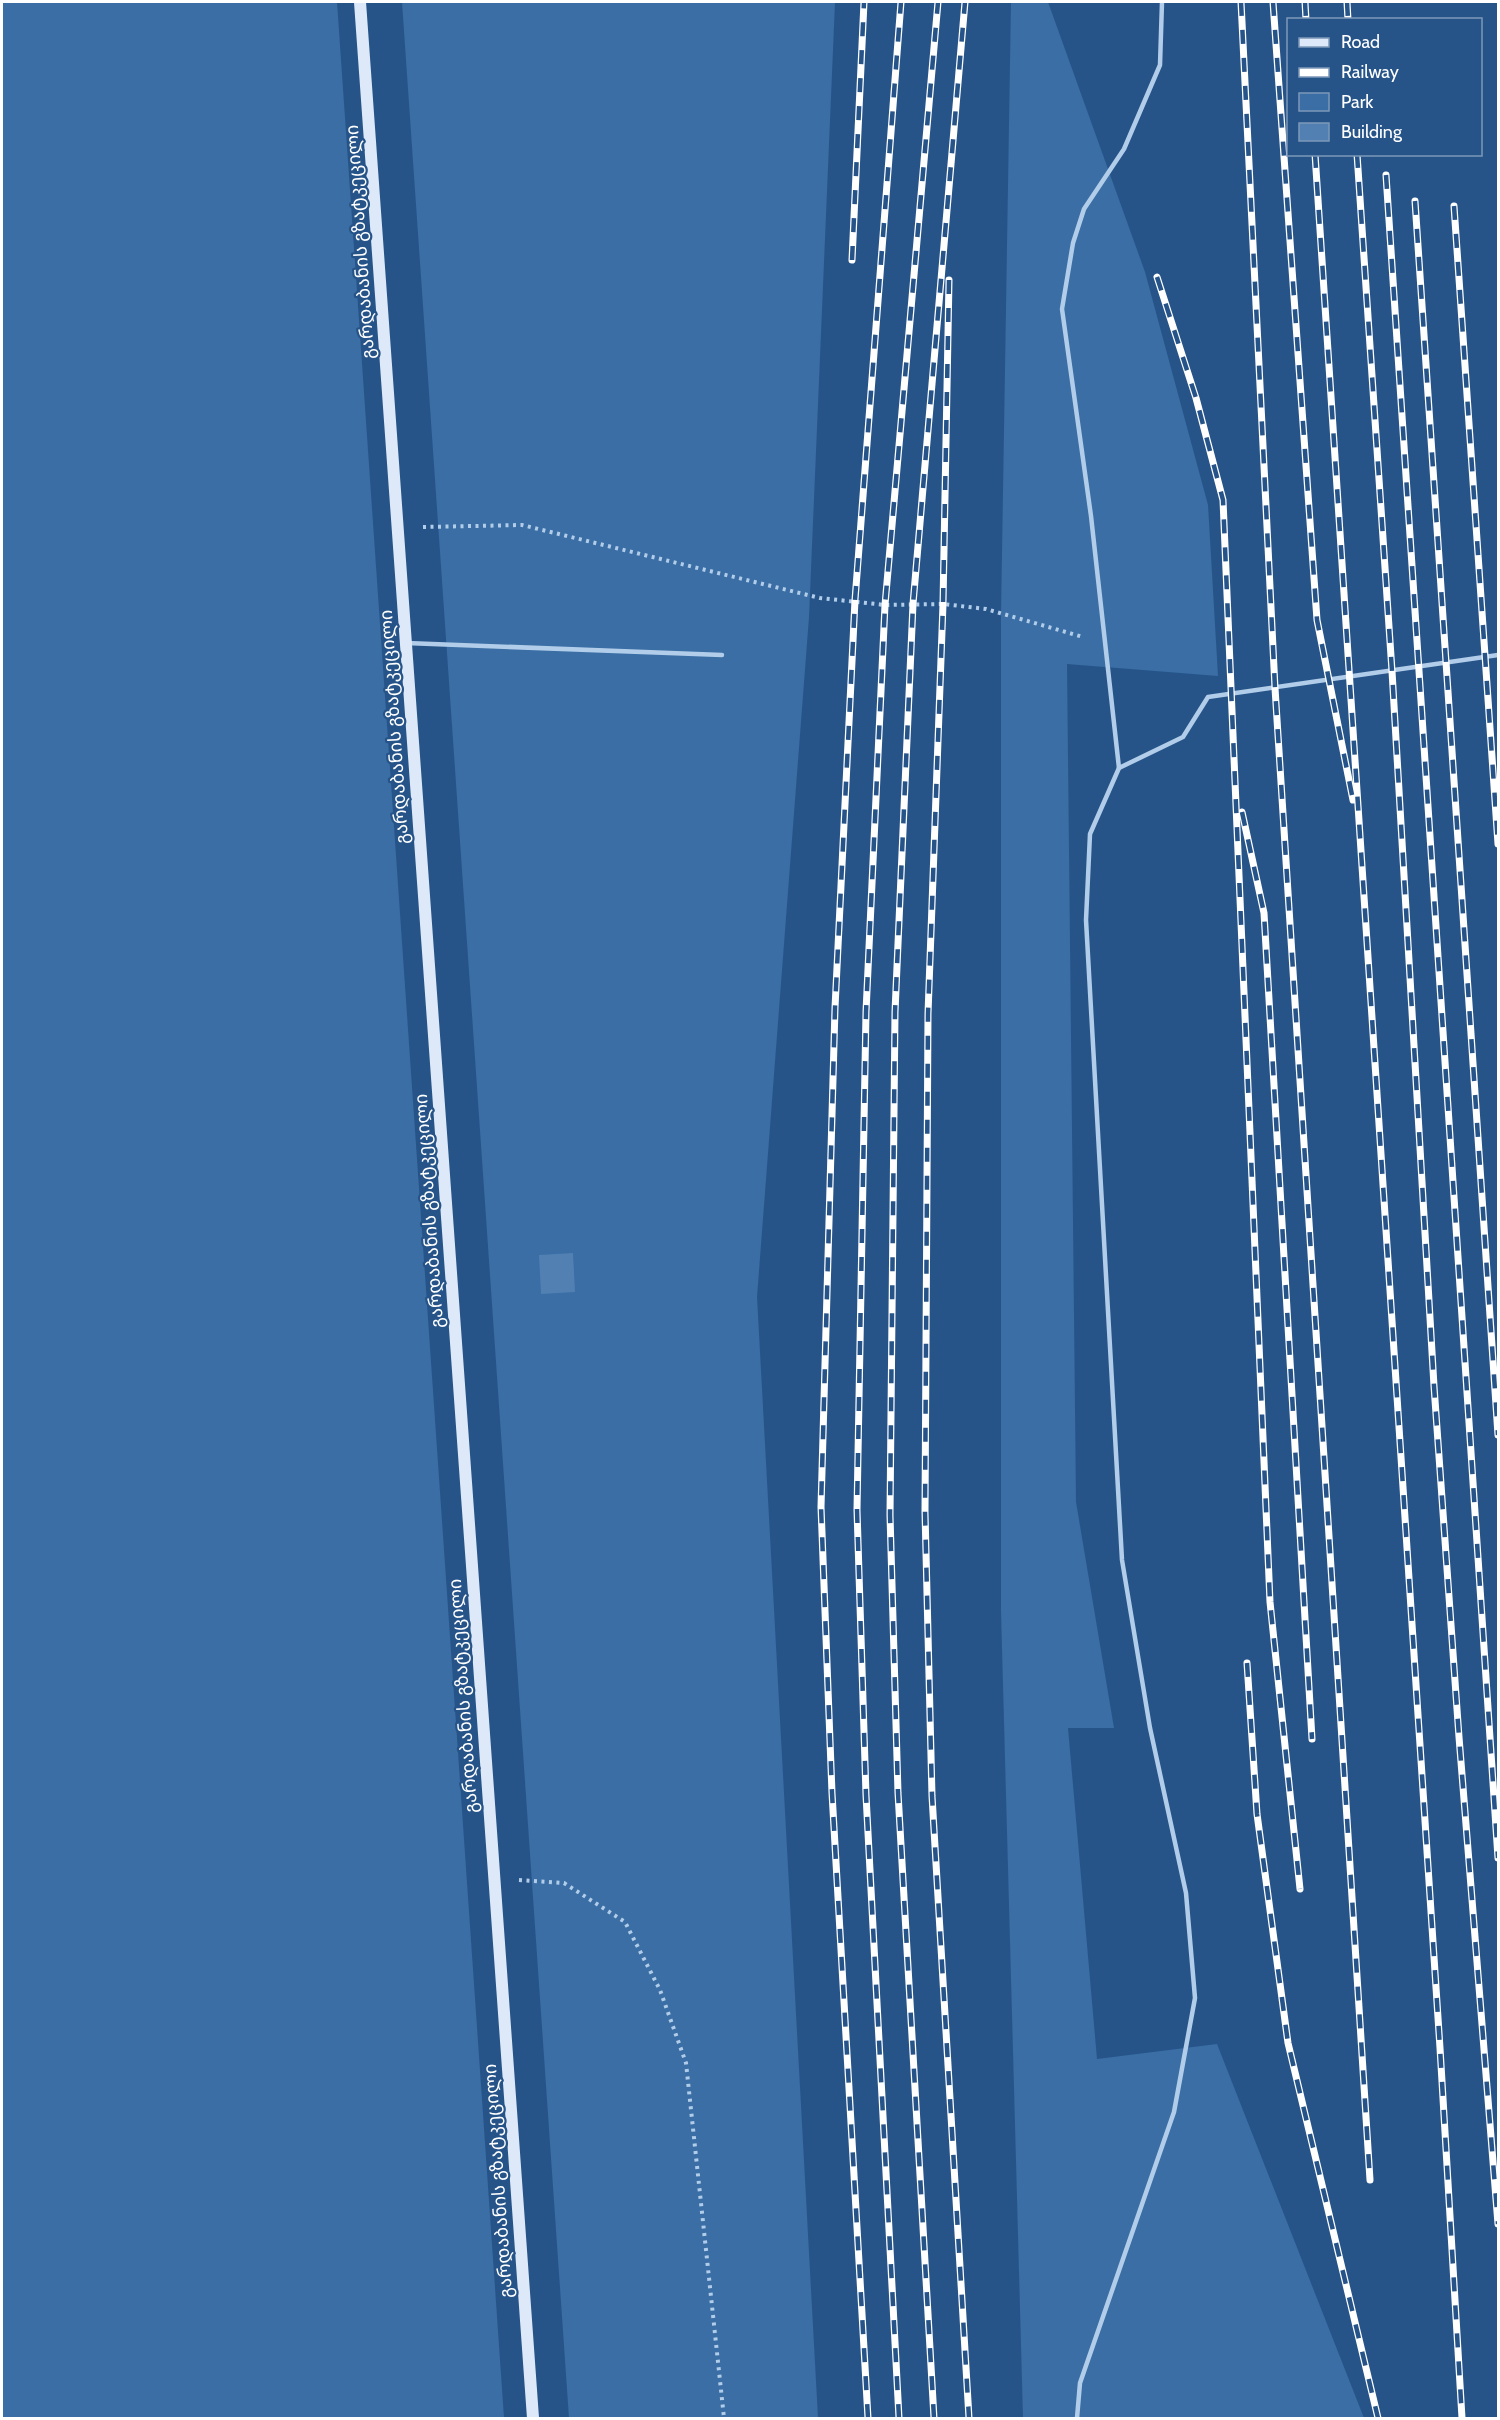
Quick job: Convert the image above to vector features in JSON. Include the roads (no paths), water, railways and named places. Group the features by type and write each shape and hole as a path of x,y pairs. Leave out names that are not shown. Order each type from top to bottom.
{"main road":[{"name":"გარდაბანის გზატკეცილი","path":"360,2 533,2418"}],"lane":[{"path":"1077,2418 1080,2383 1174,2112 1195,1998 1186,1893 1150,1728 1122,1560 1086,920 1090,834 1119,768 1062,309 1073,243 1083,209 1124,149 1160,65 1161,2"},
{"path":"406,643 722,655"},
{"path":"1119,768 1183,737 1208,697 1498,655"}],"railway":[{"path":"852,260 864,2"},
{"path":"868,2418 832,1793 821,1507 835,1008 855,600 901,2"},
{"path":"899,2418 866,1795 857,1510 866,1012 885,605 938,2"},
{"path":"934,2418 898,1793 890,1515 895,1012 913,604 965,2"},
{"path":"1241,2 1275,688 1370,2180"},
{"path":"1273,2 1317,620 1353,800"},
{"path":"1305,2 1306,18"},
{"path":"1347,2 1348,18"},
{"path":"1315,156 1440,2048 1462,2418"},
{"path":"1357,156 1392,671 1434,1386 1459,1737 1498,2224"},
{"path":"1386,175 1498,1858"},
{"path":"1415,201 1498,1435"},
{"path":"1454,206 1498,844"},
{"path":"1157,277 1196,398 1223,500 1270,1602 1300,1889"},
{"path":"949,280 943,604 928,1014 925,1512 932,1796 969,2418"},
{"path":"1242,812 1264,913 1312,1739"},
{"path":"1247,1663 1257,1814 1288,2043 1378,2418"}]}
